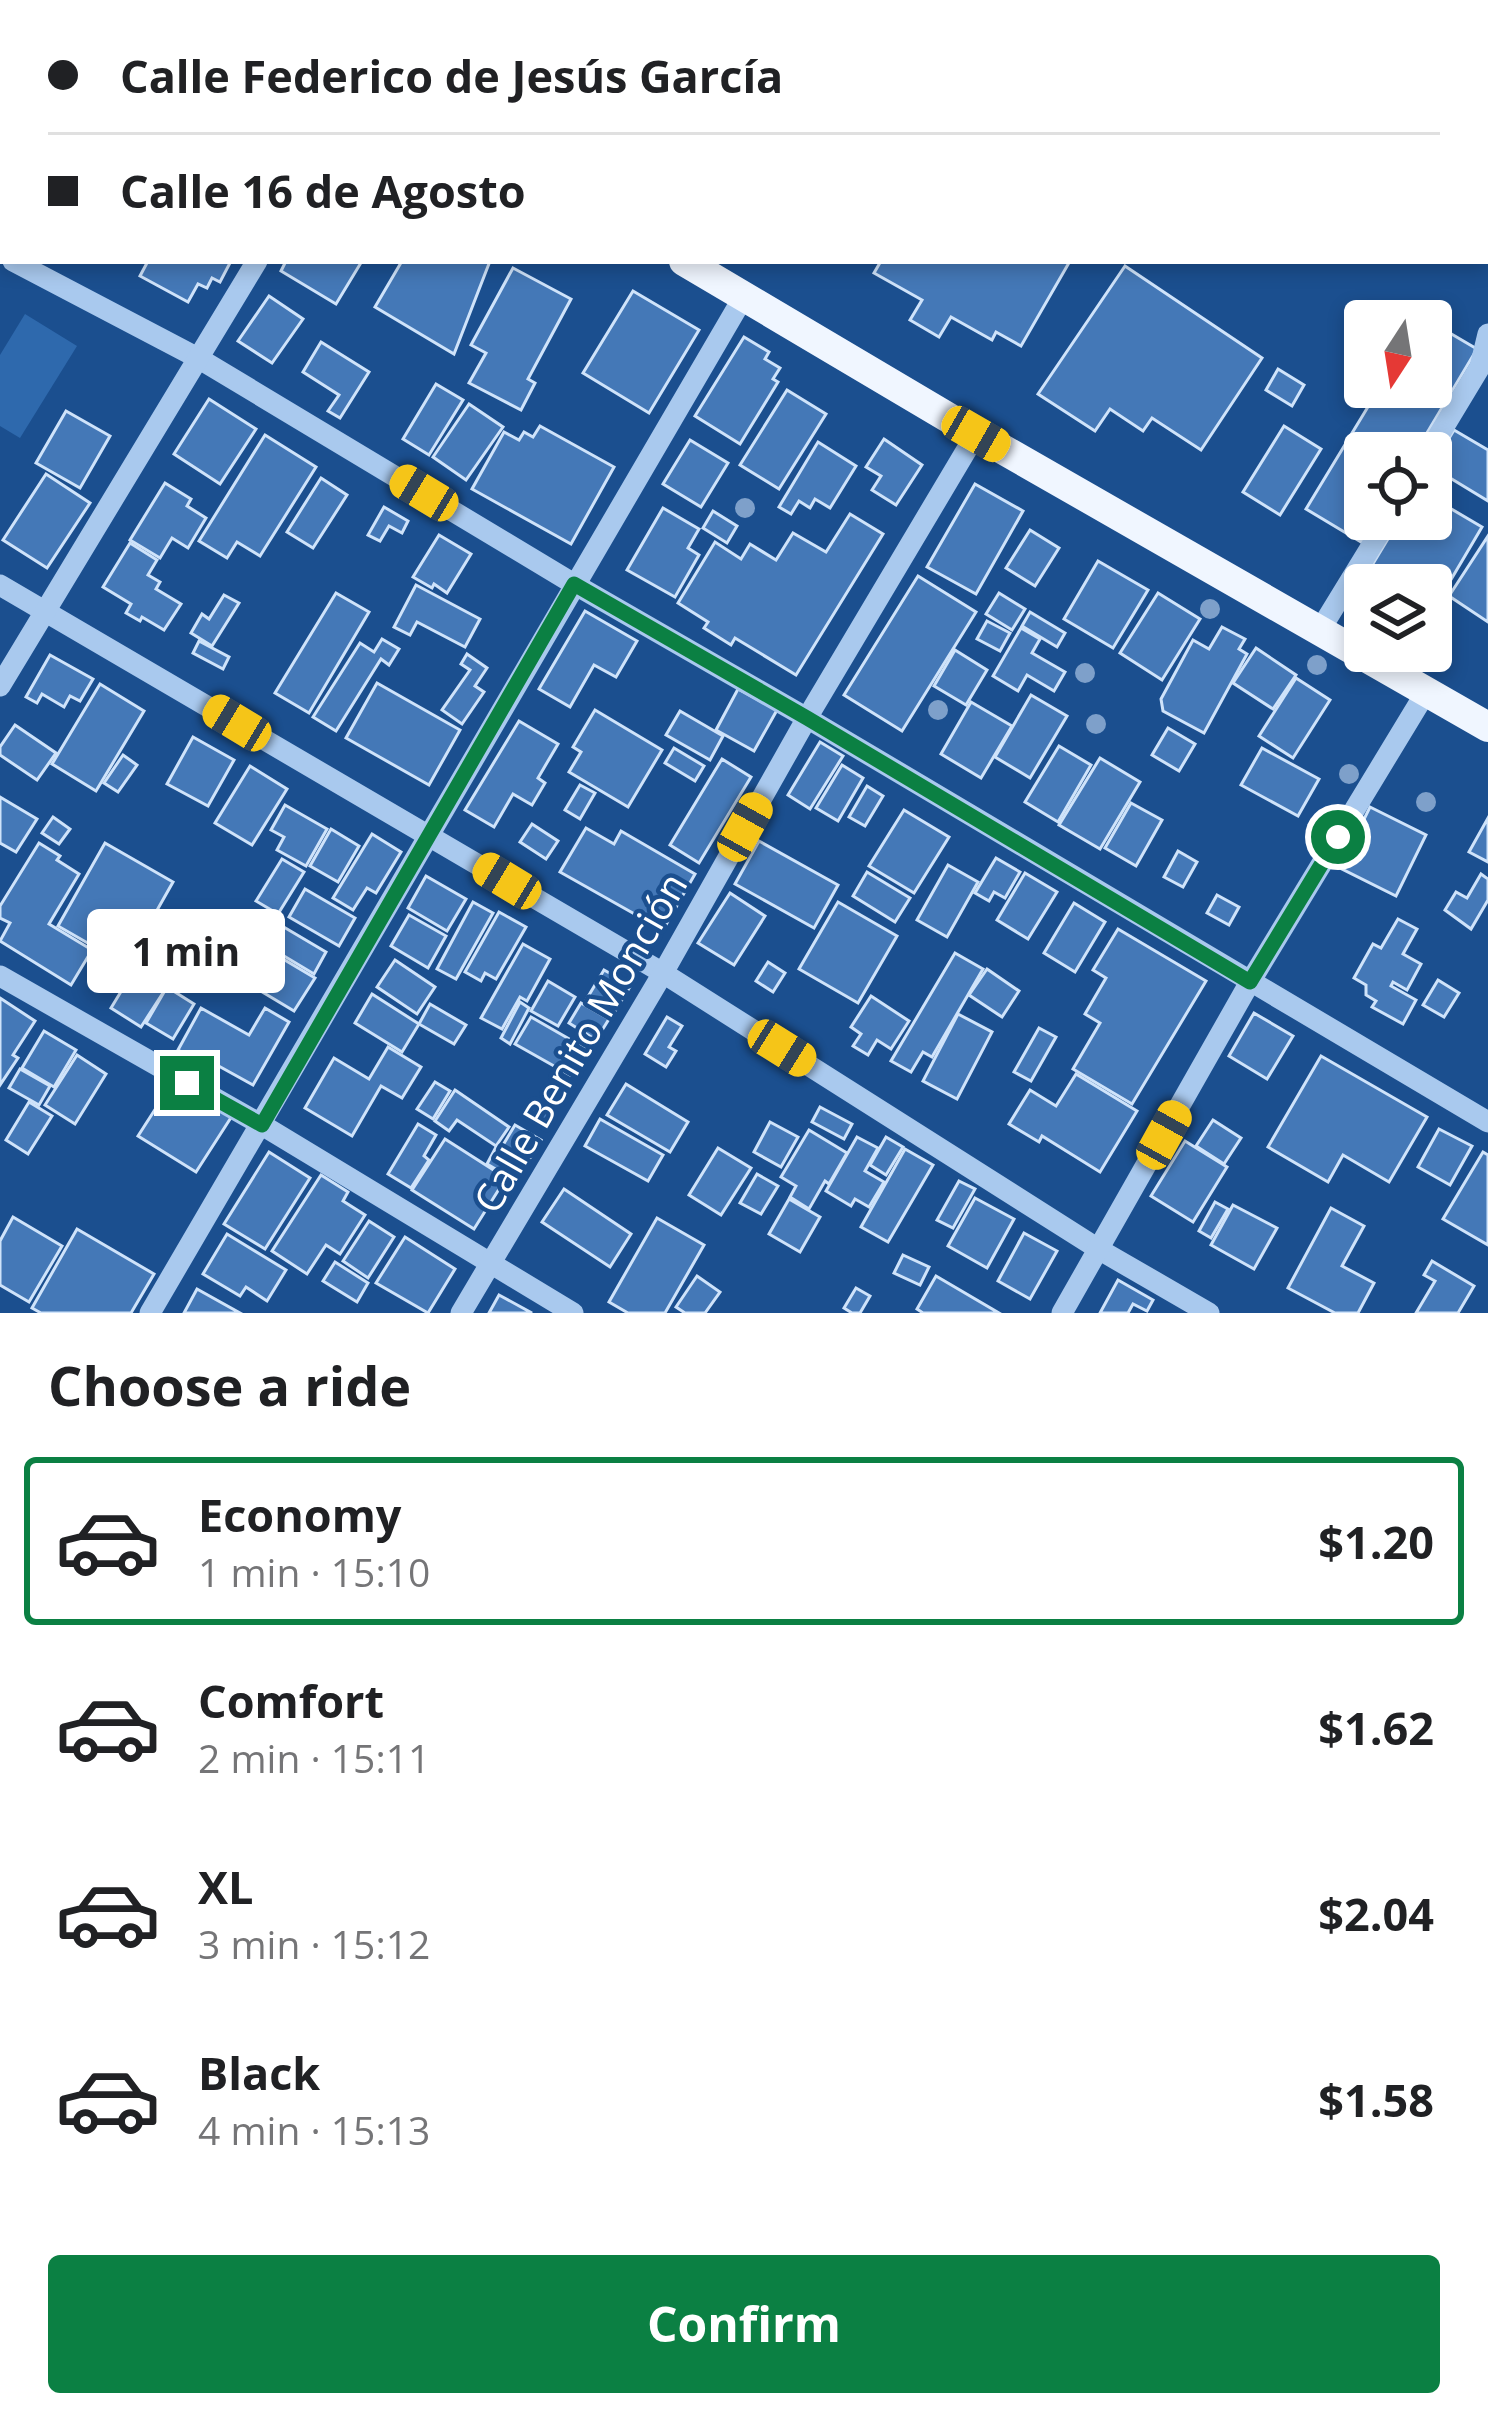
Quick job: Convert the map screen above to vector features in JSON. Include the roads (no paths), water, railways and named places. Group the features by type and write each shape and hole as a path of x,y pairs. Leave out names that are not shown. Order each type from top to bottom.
{"main road":[{"path":"689,264 1488,727"}],"street":[{"path":"19,264 198,358 1488,1122"},
{"path":"0,686 255,264"},
{"path":"150,1313 744,296"},
{"path":"1441,432 1480,367 1488,334"},
{"name":"Calle Benito Monción","path":"461,1313 976,434"},
{"path":"1320,630 1375,540"},
{"path":"0,585 663,973 1100,1250 1209,1313"},
{"path":"1062,1313 1250,982 1426,692"},
{"path":"0,976 262,1125 573,1313"}]}
